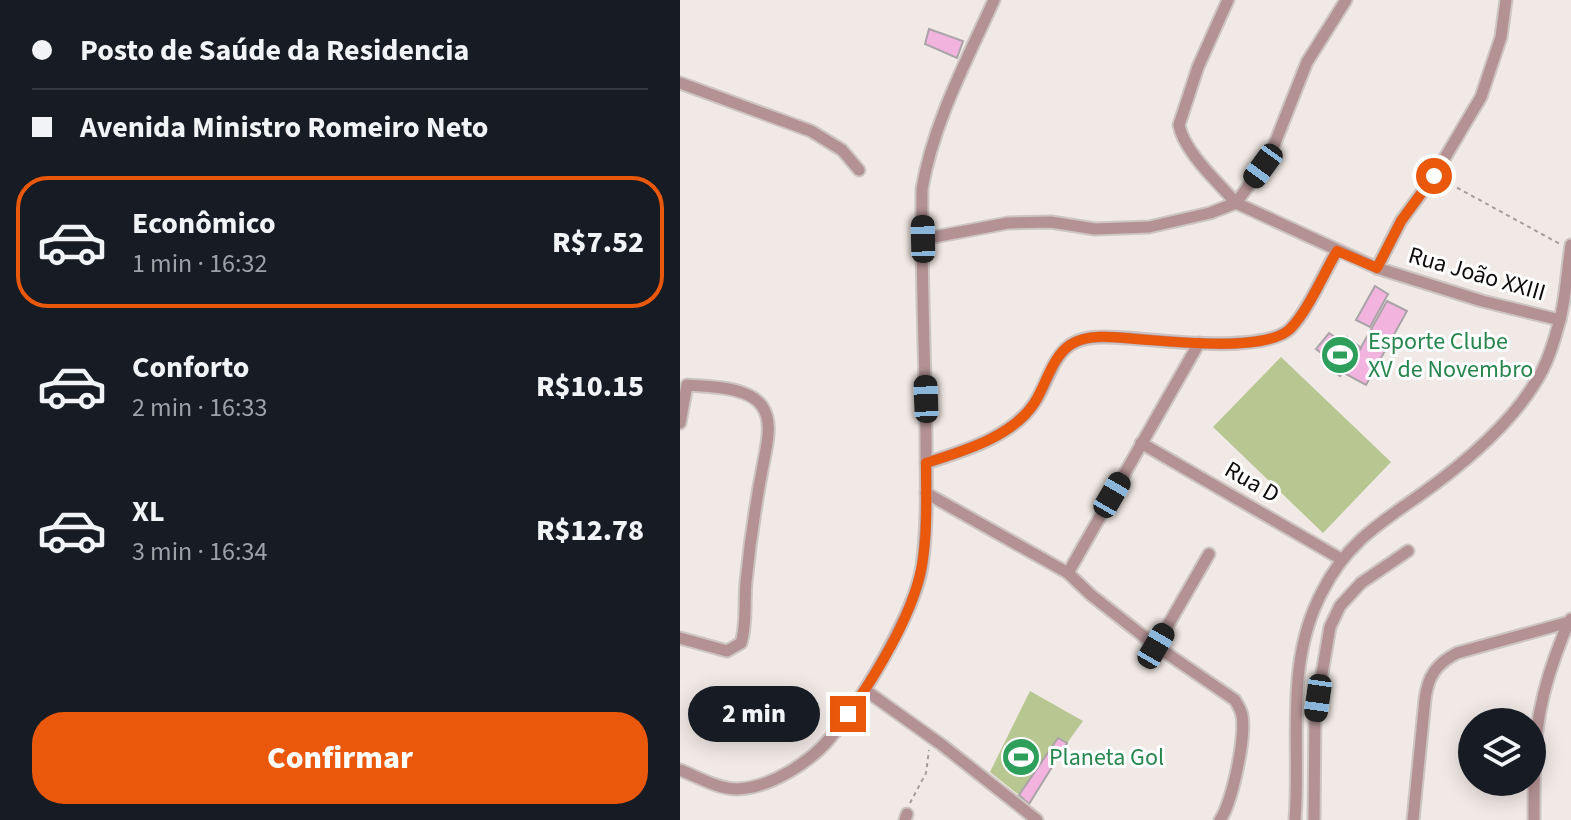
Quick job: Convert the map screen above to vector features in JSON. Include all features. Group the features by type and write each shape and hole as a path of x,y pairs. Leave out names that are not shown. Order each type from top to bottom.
{"street":[{"path":"680,770 726,788 740,789 783,774 830,739 865,690 914,596 922,567 926,493 922,189 926,164 994,0"},
{"path":"1228,0 1198,67 1179,125 1189,148 1236,203"},
{"path":"923,239 1008,223 1051,222 1095,229 1149,227 1210,213 1236,203 1263,166 1307,62 1346,0"},
{"path":"1377,268 1401,221 1434,176 1481,97 1501,37 1506,0"},
{"path":"680,83 811,131 842,150 859,170"},
{"name":"Rua João XXIII","path":"1236,203 1377,268 1482,301 1560,320"},
{"path":"1295,820 1294,722 1298,670 1307,628 1321,594 1341,559 1362,535 1461,463 1505,421 1531,390 1544,368 1560,320 1571,247"},
{"path":"926,463 987,440 1019,420 1034,404 1058,358 1070,345 1085,339 1108,337 1199,343 1257,342 1281,336 1299,316 1337,251"},
{"path":"1068,573 1199,343"},
{"path":"680,423 684,384 753,397 762,407 769,428 753,520 741,643 727,651 680,638"},
{"name":"Rua D","path":"1141,443 1341,559"},
{"path":"926,493 1068,573 1156,646 1235,700 1242,713 1234,787 1227,811 1220,820"},
{"path":"1314,820 1313,757 1320,681 1330,627 1340,606 1369,576 1408,551"},
{"path":"1156,646 1209,554"},
{"path":"1413,820 1427,684 1434,670 1457,653 1570,620"},
{"path":"1534,820 1534,740 1538,712 1570,620"},
{"path":"1298,670 1320,681"},
{"path":"865,690 932,737 1037,820"}],"path":[{"path":"1434,176 1571,247"},
{"path":"906,817 911,799 926,773 932,737"}],"green space":[{"path":"1281,357 1391,462 1323,533 1213,427"},
{"name":"Planeta Gol","path":"1030,691 1083,721 1067,743 1057,739 1019,795 990,772"}],"building":[{"path":"929,29 963,41 957,58 925,44"},
{"path":"1375,286 1388,294 1370,327 1356,320"},
{"path":"1387,301 1407,311 1366,385 1346,374"},
{"name":"Esporte Clube XV de Novembro","path":"1329,333 1343,343 1347,337 1361,348 1340,376 1328,367 1332,361 1316,349"},
{"path":"1058,738 1067,743 1029,804 1019,795"}],"place":[{"name":"Esporte Clube XV de Novembro","path":"1340,355"},
{"name":"Planeta Gol","path":"1021,757"}],"route":[{"path":"848,714 865,690 914,596 922,567 926,463 999,434 1019,420 1034,404 1058,358 1070,345 1085,339 1108,337 1234,343 1281,336 1292,327 1337,251 1377,268 1401,221 1434,176"}]}
